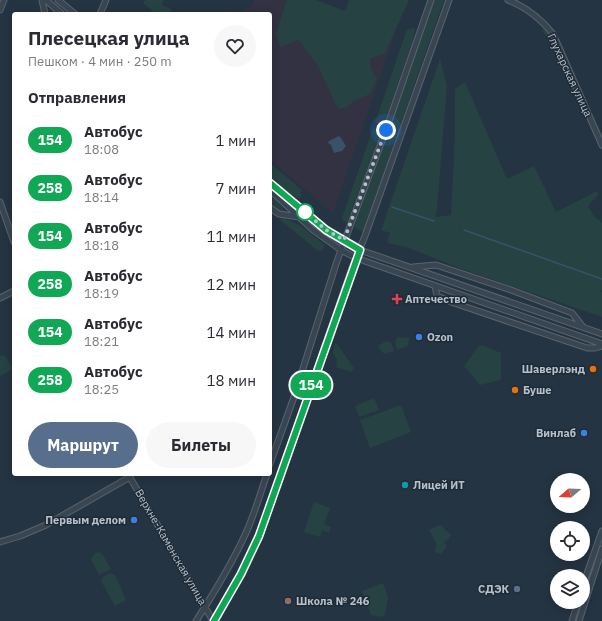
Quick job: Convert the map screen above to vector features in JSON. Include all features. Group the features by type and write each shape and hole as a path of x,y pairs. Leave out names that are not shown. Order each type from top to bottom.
{"street":[{"path":"0,10 4,0"},
{"path":"42,0 45,12"},
{"path":"46,0 60,12"},
{"path":"58,0 72,12"},
{"path":"101,12 106,0"},
{"path":"272,458 294,397 344,240 386,130 431,0"},
{"path":"213,621 241,574 259,536 356,258 449,0"},
{"name":"Глухарская улица","path":"508,0 536,16 553,34 602,145"},
{"path":"272,185 326,230 360,250 602,334"},
{"path":"272,192 313,230 356,258 602,345"},
{"path":"0,202 12,236"},
{"path":"272,209 279,214 299,217"},
{"path":"411,268 436,265 511,290 572,313 584,328"},
{"path":"435,286 437,296 454,303 586,348 595,348 602,345"},
{"path":"0,298 12,292"},
{"path":"0,542 46,525 127,476"},
{"name":"Верхне-Каменская улица","path":"130,476 213,621"},
{"path":"196,621 217,588 246,533 266,476"},
{"path":"589,569 602,531"},
{"path":"579,621 602,549"},
{"path":"572,621 576,609"}],"shaded area":[{"path":"254,0 316,0 396,31 333,213 272,162 272,12 237,12 252,6"},
{"path":"339,136 346,146 342,151 334,153 331,145 328,143"}],"green space":[{"path":"145,0 164,0 162,5 172,9 171,12 154,12 143,3"},
{"path":"287,0 316,0 345,11 349,0 409,0 385,53 370,59 371,69 377,79 370,94 355,100 347,107 339,109 318,66 299,40 280,47 276,33"},
{"path":"434,0 444,0 363,232 354,227"},
{"path":"411,28 415,29 412,43 384,124 375,123 407,29 410,30"},
{"path":"545,28 555,45 579,99 576,100 553,46 542,30"},
{"path":"440,59 447,86 437,209 435,217 451,215 455,137 455,89 465,82 507,179 534,166 556,212 597,191 598,195 588,206 595,217 602,223 602,290 600,291 602,292 602,317 462,269 406,247 387,243 390,233 381,230"},
{"path":"373,128 381,132 367,174 358,192 347,223 343,221 342,218"},
{"path":"272,165 302,190 300,193 302,195 299,199 272,181"},
{"path":"272,196 286,213 280,212 272,206"},
{"path":"281,218 304,228 325,245 323,250 318,251 280,220"},
{"path":"398,337 409,338 408,346 397,350 395,341"},
{"path":"386,341 391,342 394,351 384,354 378,346"},
{"path":"335,344 337,344 354,368 351,372 336,367 337,359 333,353"},
{"path":"482,345 501,353 501,378 500,380 480,385 464,366 478,347"},
{"path":"3,355 6,357 12,368 10,371 0,376 0,356"},
{"path":"374,398 379,410 359,417 355,406"},
{"path":"401,405 411,432 370,448 360,420"},
{"path":"314,502 330,508 324,524 331,527 329,533 322,530 320,537 304,532"},
{"path":"440,525 451,534 449,539 444,543 447,546 441,554 435,552 436,543 429,530"},
{"path":"99,552 103,555 111,569 99,575 91,559 94,554"},
{"path":"110,573 115,575 126,600 115,606 101,581 103,577"},
{"path":"383,583 388,597 385,615 382,617 371,615 362,591"}],"waterway":[{"path":"392,207 434,221"},
{"path":"464,230 602,279"}],"bus line":[{"name":"154","path":"214,621 241,574 259,536 352,268 360,250 326,230 272,185"}],"place":[{"name":"Аптечество","path":"397,299"},
{"name":"Ozon","path":"419,337"},
{"name":"Шаверлэнд","path":"593,369"},
{"name":"Буше","path":"515,390"},
{"name":"Винлаб","path":"584,433"},
{"name":"Лицей ИТ","path":"405,485"},
{"name":"Первым делом","path":"134,520"},
{"name":"СДЭК","path":"517,589"},
{"name":"Школа № 246","path":"288,601"}],"route":[{"path":"305,212 326,230 344,240 386,130"}]}
